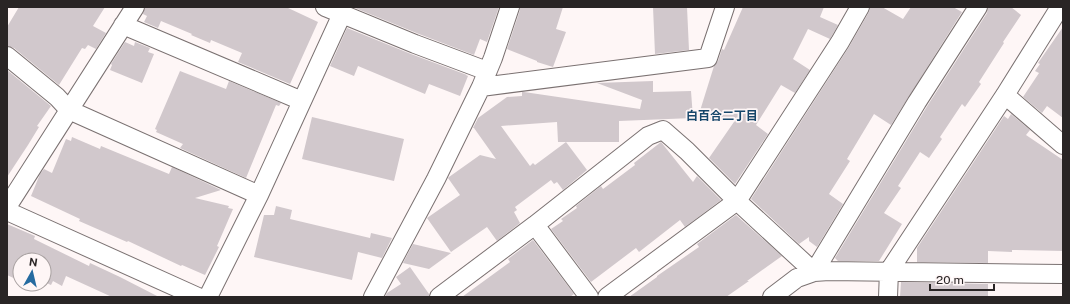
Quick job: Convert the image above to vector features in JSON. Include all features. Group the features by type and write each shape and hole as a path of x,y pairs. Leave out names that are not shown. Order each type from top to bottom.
{"street":[{"path":"7,207 135,7"},
{"path":"325,7 415,44 484,79 708,58 725,7"},
{"path":"373,297 436,179 484,79 510,7"},
{"path":"608,297 738,201 860,7"},
{"path":"814,272 917,102 978,7"},
{"path":"888,297 889,271 1060,11"},
{"path":"208,297 259,195 342,14"},
{"path":"123,26 302,101"},
{"path":"7,56 57,97 69,110 259,195"},
{"path":"1005,95 1063,145"},
{"path":"440,297 535,225 648,136 664,130 814,272"},
{"path":"7,211 198,297"},
{"path":"535,225 589,297"},
{"path":"772,297 796,278 814,272 889,271 1063,274"}],"building":[{"path":"19,7 105,7 93,26 106,33 96,49 88,45 85,49 82,48 59,85 14,48 7,46 7,27"},
{"path":"145,7 286,7 318,22 290,84 238,62 242,53 211,40 210,43 161,21 158,28 144,22 147,16 143,14"},
{"path":"499,7 487,42 480,39 474,55 355,8"},
{"path":"520,7 563,7 556,29 566,32 553,67 507,49"},
{"path":"653,7 687,7 689,50 655,54"},
{"path":"743,7 824,7 820,17 838,25 830,39 808,29 793,59 810,70 795,93 781,85 756,125 768,134 735,184 709,158 736,119 690,120 699,114 714,66 718,61 722,49 724,50"},
{"path":"870,7 882,7 903,19 911,7 953,7 962,12 891,125 874,114 847,159 850,161 829,194 843,204 817,247 809,241 809,237 799,244 751,199 849,47 869,12"},
{"path":"988,7 1011,7 1021,15 979,82 981,84 965,107 962,104 940,137 942,139 929,158 920,152 898,186 901,188 884,213 902,224 879,261 838,261 835,258 926,108 987,13"},
{"path":"1063,27 1063,118 1047,106 1042,113 1023,97 1039,73 1035,71 1040,64 1038,63"},
{"path":"347,28 467,75 468,76 460,96 429,84 425,94 358,66 354,76 330,66"},
{"path":"125,42 134,46 135,42 150,48 148,52 154,54 142,83 110,70 111,64"},
{"path":"7,70 51,106 37,126 39,127 7,177"},
{"path":"180,71 226,89 229,81 281,103 279,106 276,105 246,178 180,148 183,144 156,132 157,130 155,129"},
{"path":"653,81 653,92 691,91 693,118 619,121 619,142 566,142 587,170 563,190 557,182 554,184 551,180 515,207 517,210 514,212 520,223 497,241 487,227 451,252 427,218 460,195 448,178 449,177 480,155 496,159 473,128 478,118 507,97 522,96 522,92 524,92 640,109 642,100 597,83","holes":["557,122 558,142 566,142 535,165 533,163 530,166 501,126"]},
{"path":"1011,114 1030,130 1026,135 1063,160 1063,251 988,251 988,263 917,262 917,248 1004,116 1008,119"},
{"path":"312,117 404,139 394,181 302,159"},
{"path":"72,137 100,149 101,146 169,174 172,167 221,190 195,198 229,206 228,208 233,209 217,246 219,247 205,275 79,221 80,219 31,196 40,174 44,169 52,173 66,139 71,141"},
{"path":"661,142 693,182 697,176 721,200 685,227 680,220 639,252 636,248 591,282 551,229 563,221 561,219 577,208 576,206 601,186 603,189 635,165 634,163"},
{"path":"276,206 292,210 290,219 370,238 371,233 392,238 382,258 358,252 352,280 254,257 264,215 274,215"},
{"path":"736,215 782,256 726,297 629,297 699,247 697,244"},
{"path":"7,224 35,236 34,239 89,266 90,263 159,297 112,297 66,276 62,286 53,281 52,283 52,252 12,252 12,277 7,275"},
{"path":"533,240 574,294 570,297 462,297 510,262 508,259"},
{"path":"413,244 451,253 429,269 403,263"},
{"path":"410,267 429,294 429,297 385,297 387,293 401,284 396,277"},
{"path":"901,282 988,284 988,297 900,297"}],"district":[{"name":"白百合二丁目","path":"722,116"}]}
